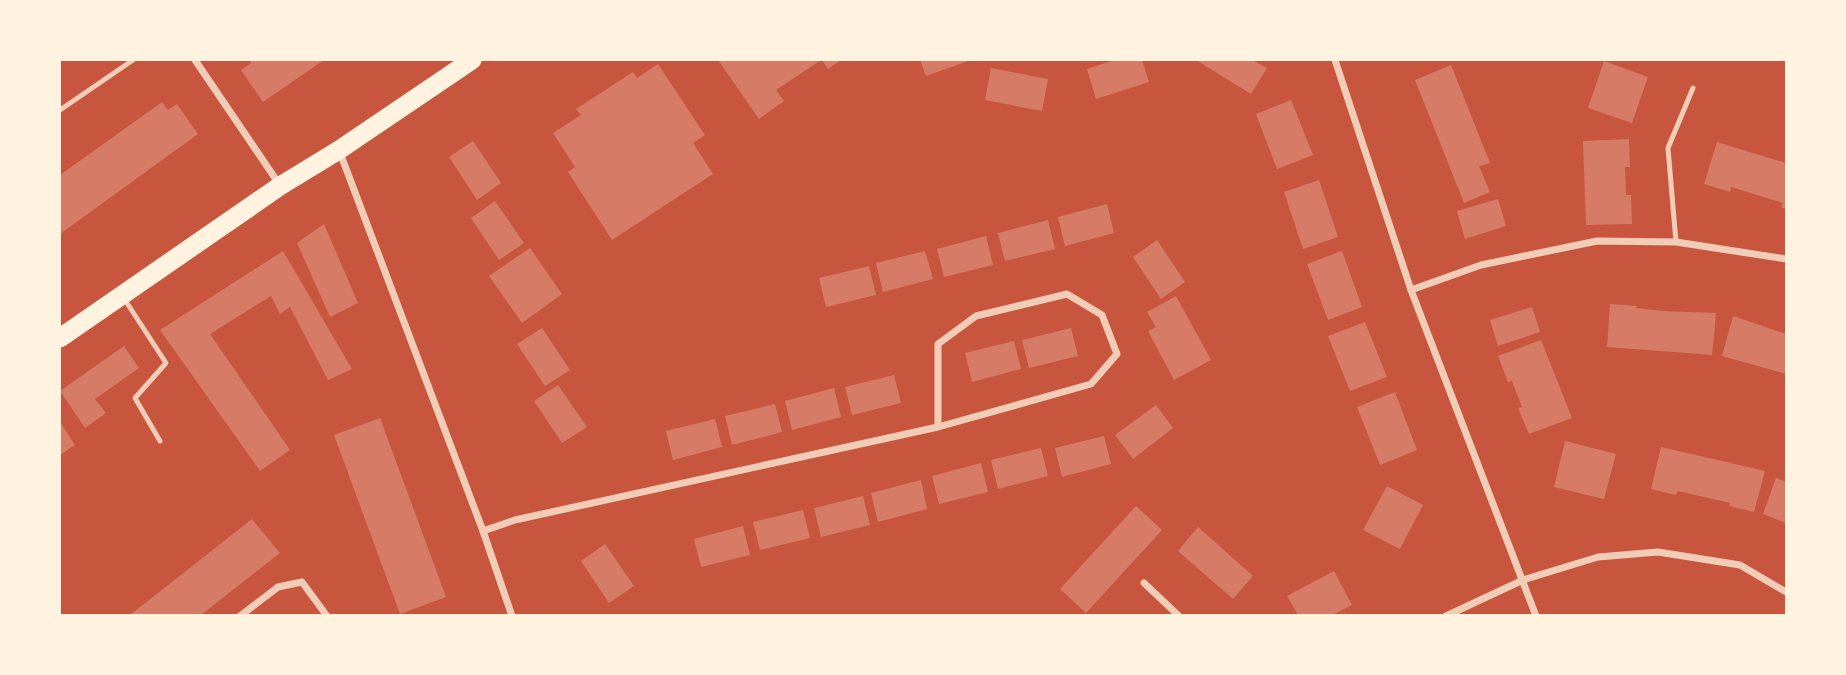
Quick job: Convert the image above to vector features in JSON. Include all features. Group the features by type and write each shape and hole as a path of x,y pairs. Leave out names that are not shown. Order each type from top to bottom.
{"highway":[{"path":"60,338 280,186 339,150 472,60"}],"street":[{"path":"195,60 280,186"},
{"path":"1335,60 1411,290 1536,615"},
{"path":"339,150 483,531 512,615"},
{"path":"1411,290 1481,265 1597,241 1676,242 1787,259"},
{"path":"483,531 515,520 939,427 1091,384 1117,354 1102,315 1067,294 976,316 938,344 939,427"},
{"path":"1446,615 1523,580 1598,557 1658,552 1740,565 1787,592"},
{"path":"240,615 278,587 302,582 327,615"},
{"path":"1144,583 1179,615"}],"lane":[{"path":"60,110 133,60"},
{"path":"1676,242 1668,148 1693,88"},
{"path":"122,296 166,363 135,398 160,441"}],"building":[{"path":"249,60 324,60 263,102 241,70 251,63"},
{"path":"718,60 821,60 776,90 784,101 759,119"},
{"path":"822,60 841,60 828,69"},
{"path":"920,60 971,60 926,76"},
{"path":"1115,60 1142,60 1149,82 1096,99 1087,69"},
{"path":"1196,60 1252,60 1267,68 1251,94"},
{"path":"1604,61 1648,77 1632,123 1588,108"},
{"path":"658,64 705,135 693,143 713,174 612,240 568,172 575,167 553,133 581,115 576,109 633,72 637,78"},
{"path":"1451,65 1490,163 1479,166 1490,192 1464,203 1415,80"},
{"path":"991,68 1048,79 1042,111 985,100"},
{"path":"1291,100 1313,155 1277,169 1256,114"},
{"path":"162,102 168,110 177,104 198,134 60,234 60,175"},
{"path":"1629,139 1630,167 1625,167 1626,195 1631,195 1632,224 1586,225 1583,141"},
{"path":"473,141 501,183 477,200 449,157"},
{"path":"1717,142 1786,163 1786,209 1781,207 1783,203 1731,187 1730,192 1704,184"},
{"path":"1319,180 1338,237 1303,249 1284,192"},
{"path":"1498,199 1506,226 1465,239 1457,211"},
{"path":"495,201 524,243 499,260 471,218"},
{"path":"1107,204 1114,233 1065,246 1058,217"},
{"path":"1048,220 1055,249 1005,261 998,233"},
{"path":"324,224 358,303 330,317 297,243"},
{"path":"986,236 993,265 944,277 937,249"},
{"path":"1157,240 1185,282 1161,299 1133,257"},
{"path":"530,248 562,294 522,323 489,276"},
{"path":"283,251 352,369 328,380 290,307 280,314 271,296 210,334 290,450 260,471 160,330"},
{"path":"925,251 933,279 883,292 876,263"},
{"path":"1342,251 1362,307 1328,320 1307,264"},
{"path":"869,266 876,295 826,307 819,278"},
{"path":"1176,296 1211,360 1174,380 1148,331 1156,327 1147,312"},
{"path":"1610,304 1663,311 1716,313 1712,355 1607,347"},
{"path":"1532,307 1540,332 1498,346 1490,320"},
{"path":"1733,316 1786,334 1786,374 1722,356"},
{"path":"1365,322 1387,377 1350,391 1328,336"},
{"path":"542,328 570,370 545,386 517,344"},
{"path":"1071,328 1078,356 1029,368 1022,340"},
{"path":"1541,340 1572,418 1529,434 1518,408 1522,407 1512,381 1508,382 1498,356"},
{"path":"1014,341 1021,369 972,382 965,353"},
{"path":"124,346 139,368 95,399 106,413 85,428 60,391"},
{"path":"894,375 901,403 852,415 845,387"},
{"path":"558,385 587,427 562,443 534,401"},
{"path":"834,388 841,417 792,430 785,401"},
{"path":"1395,392 1417,450 1380,465 1357,407"},
{"path":"775,404 782,432 732,445 725,416"},
{"path":"1156,405 1173,428 1133,459 1115,435"},
{"path":"380,418 446,597 400,614 334,435"},
{"path":"715,419 722,447 673,460 666,431"},
{"path":"60,422 75,445 60,455"},
{"path":"1104,436 1111,464 1062,477 1055,448"},
{"path":"1565,441 1616,454 1604,499 1554,487"},
{"path":"1661,447 1765,471 1754,512 1729,506 1730,503 1678,491 1676,495 1651,489"},
{"path":"1041,448 1048,476 998,489 991,460"},
{"path":"981,463 988,492 939,504 932,476"},
{"path":"1776,478 1786,482 1786,523 1763,514"},
{"path":"921,480 927,509 878,522 871,493"},
{"path":"1387,486 1423,505 1400,549 1363,530"},
{"path":"863,496 870,525 821,537 814,508"},
{"path":"1136,506 1162,530 1086,613 1060,589"},
{"path":"803,510 810,538 760,550 753,522"},
{"path":"252,519 280,553 201,615 130,615"},
{"path":"743,526 750,555 701,567 694,539"},
{"path":"1198,527 1253,576 1233,599 1178,551"},
{"path":"605,544 634,586 609,603 581,561"},
{"path":"1334,571 1352,605 1332,615 1298,615 1287,596"}]}
